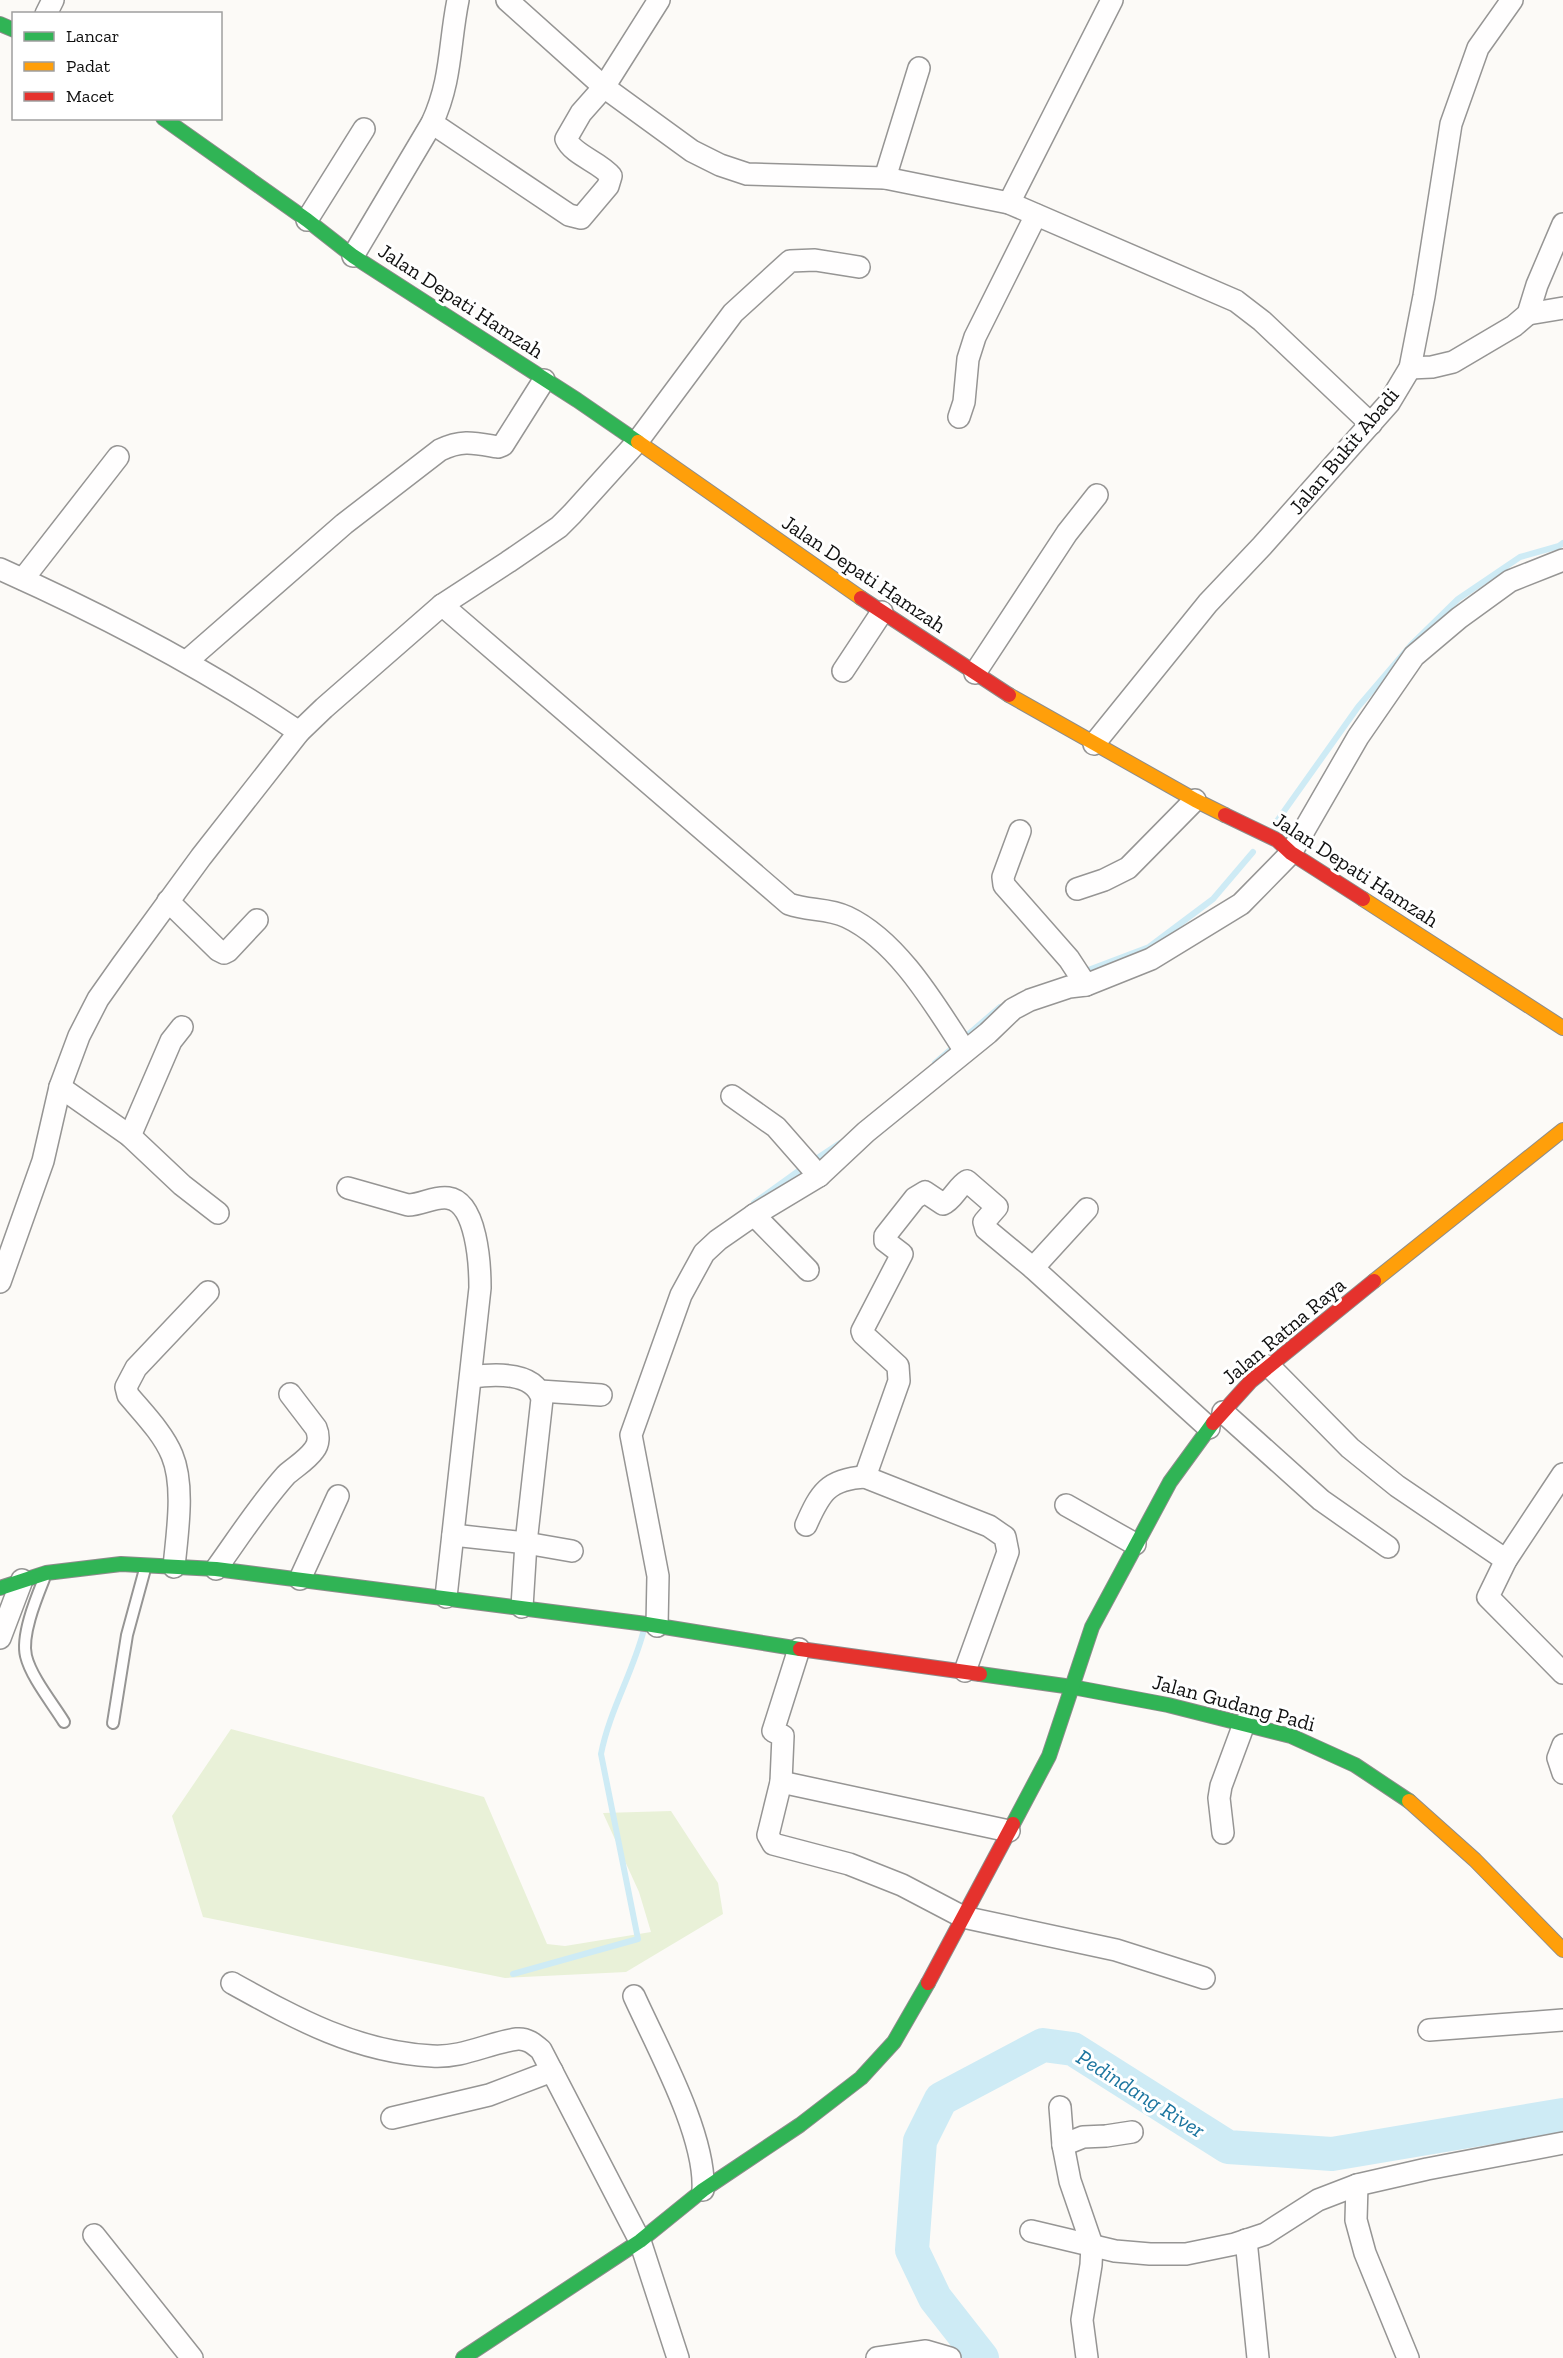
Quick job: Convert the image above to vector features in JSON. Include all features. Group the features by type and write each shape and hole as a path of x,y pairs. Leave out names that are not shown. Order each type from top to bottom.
{"street":[{"path":"353,256 432,123 443,99 450,66 458,0"},
{"path":"507,0 604,87 692,151 747,174 885,178 1009,203 1236,301 1262,321 1371,424"},
{"path":"432,123 569,215 580,218 608,186 611,176 570,145 566,139 581,113 604,87 659,0"},
{"path":"1009,203 1112,0"},
{"name":"Jalan Bukit Abadi","path":"1094,744 1208,603 1389,403 1410,368 1424,296 1451,124 1478,48 1512,0"},
{"path":"885,178 919,68"},
{"name":"Jalan Depati Hamzah","path":"166,120 307,220 353,256 637,442 975,674 1018,701 1195,800 1277,840 1291,853 1563,1028"},
{"path":"307,220 364,129"},
{"path":"959,417 964,402 968,359 975,337 1036,215"},
{"path":"1528,314 1537,285 1563,224"},
{"path":"0,1282 43,1161 60,1087 79,1036 93,1009 168,901 299,732 390,648 442,605 473,587 559,527 589,497 637,442 733,313 790,261 815,260 859,267"},
{"path":"1410,368 1432,368 1453,362 1514,326 1528,314 1563,308"},
{"path":"187,661 344,524 440,450 453,443 465,442 498,447 503,445 544,380"},
{"path":"23,579 118,457"},
{"path":"975,674 1067,533 1096,495"},
{"path":"652,1625 658,1576 631,1435 681,1296 704,1253 718,1240 866,1132 963,1048 988,1034 1013,1009 1030,1000 1069,987 1079,973 1151,958 1186,936 1208,926 1241,904 1291,853 1358,737 1414,656 1459,618 1510,581 1563,560"},
{"path":"0,568 187,661 262,706 299,732"},
{"path":"442,605 789,904 800,908 827,909 847,917 873,933 897,954 963,1048"},
{"path":"843,671 882,612"},
{"path":"1077,889 1104,880 1128,868 1195,800"},
{"path":"1020,831 1003,877 1004,885 1079,973"},
{"path":"168,901 218,950 224,953 257,920"},
{"path":"130,1136 171,1041 182,1027"},
{"path":"60,1087 130,1136 182,1185 218,1213"},
{"path":"732,1096 776,1127 814,1171"},
{"name":"Jalan Ratna Raya","path":"464,2358 640,2241 703,2190 800,2125 868,2071 894,2042 907,2022 1049,1755 1092,1627 1170,1482 1216,1420 1251,1382 1563,1130"},
{"path":"865,1477 899,1381 898,1366 862,1331 902,1254 885,1241 885,1236 915,1198 925,1192 943,1204 948,1202 967,1181 997,1208 984,1222 986,1229 1216,1420 1321,1500 1388,1547"},
{"path":"348,1188 408,1205 417,1205 437,1197 450,1198 467,1210 480,1274 446,1598"},
{"path":"1032,1268 1088,1209"},
{"path":"754,1215 808,1270"},
{"path":"174,1567 178,1529 176,1467 171,1453 128,1395 126,1387 136,1368 208,1292"},
{"path":"1269,1366 1350,1448 1406,1492 1506,1560"},
{"path":"471,1377 509,1376 534,1384 540,1391 542,1399 526,1543 522,1607"},
{"path":"540,1391 601,1395"},
{"path":"216,1569 259,1509 287,1475 314,1451 317,1444 316,1428 290,1394"},
{"path":"1563,1474 1506,1560 1488,1597 1563,1673"},
{"path":"806,1525 818,1497 847,1478 865,1477 989,1526 1005,1537 1008,1552 965,1671"},
{"path":"300,1579 338,1496"},
{"path":"1066,1505 1135,1544"},
{"path":"453,1535 572,1551"},
{"name":"Jalan Gudang Padi","path":"0,1588 46,1573 121,1564 216,1569 652,1625 799,1649 1072,1687 1168,1705 1291,1736 1323,1749 1355,1766 1410,1801 1475,1860 1563,1950"},
{"path":"0,1638 22,1580"},
{"path":"799,1649 773,1731 783,1736 781,1782 768,1835 773,1844 849,1864 902,1885 963,1917 1116,1950 1204,1978"},
{"path":"1223,1833 1219,1798 1221,1786 1244,1724"},
{"path":"1563,1745 1558,1758 1563,1773"},
{"path":"781,1782 1009,1831"},
{"path":"232,1983 302,2022 351,2041 380,2049 434,2056 466,2053 518,2039 527,2040 541,2050 640,2241 678,2358"},
{"path":"634,1996 682,2102 701,2155 704,2172 703,2190"},
{"path":"1428,2030 1563,2020"},
{"path":"392,2118 489,2095 552,2072"},
{"path":"1060,2107 1063,2145 1070,2181 1092,2245 1082,2320 1087,2358"},
{"path":"1063,2145 1083,2137 1132,2132"},
{"path":"1031,2231 1115,2251 1186,2254 1264,2234 1318,2200 1357,2185 1427,2169 1563,2144"},
{"path":"1357,2185 1356,2220 1365,2253 1408,2358"},
{"path":"94,2235 192,2358"},
{"path":"1246,2240 1258,2358"},
{"path":"877,2358 926,2351 950,2358"}],"lane":[{"path":"113,1723 127,1635 146,1566"},
{"path":"46,1573 25,1642 26,1658 64,1722"}],"green space":[{"path":"231,1729 484,1797 547,1944 565,1946 651,1932 639,1892 603,1813 671,1811 718,1883 723,1914 626,1972 505,1978 203,1917 172,1816"}],"waterway":[{"path":"1277,821 1358,707 1411,645 1458,599 1520,557 1563,543"},
{"path":"1083,972 1149,947 1213,899 1253,852"},
{"path":"935,1063 1000,1007"},
{"path":"813,1161 840,1143"},
{"path":"754,1203 804,1167"},
{"path":"513,1974 638,1939 601,1754 609,1723 643,1633"},
{"name":"Pedindang River","path":"982,2358 935,2298 912,2250 920,2141 941,2099 1043,2045 1073,2049 1228,2147 1332,2154 1563,2115"}],"traffic: fast":[{"path":"0,24 12,29"},
{"path":"166,120 307,220 353,256 577,400 638,442"},
{"path":"1013,1824 1049,1756 1092,1627 1170,1482 1213,1423"},
{"path":"0,1588 46,1573 121,1564 216,1569 646,1624 800,1649"},
{"path":"980,1674 1072,1687 1168,1705 1291,1736 1355,1765 1409,1801"},
{"path":"463,2358 640,2241 703,2190 800,2125 861,2078 894,2042 928,1983"}],"traffic: slow":[{"path":"638,442 861,598"},
{"path":"1009,695 1225,815"},
{"path":"1363,899 1563,1028"},
{"path":"1374,1281 1563,1130"},
{"path":"1409,1801 1475,1860 1563,1950"}],"traffic: jam":[{"path":"861,598 1009,695"},
{"path":"1225,815 1277,840 1291,853 1363,899"},
{"path":"1213,1423 1251,1381 1374,1281"},
{"path":"800,1649 980,1674"},
{"path":"928,1983 1013,1824"}]}
